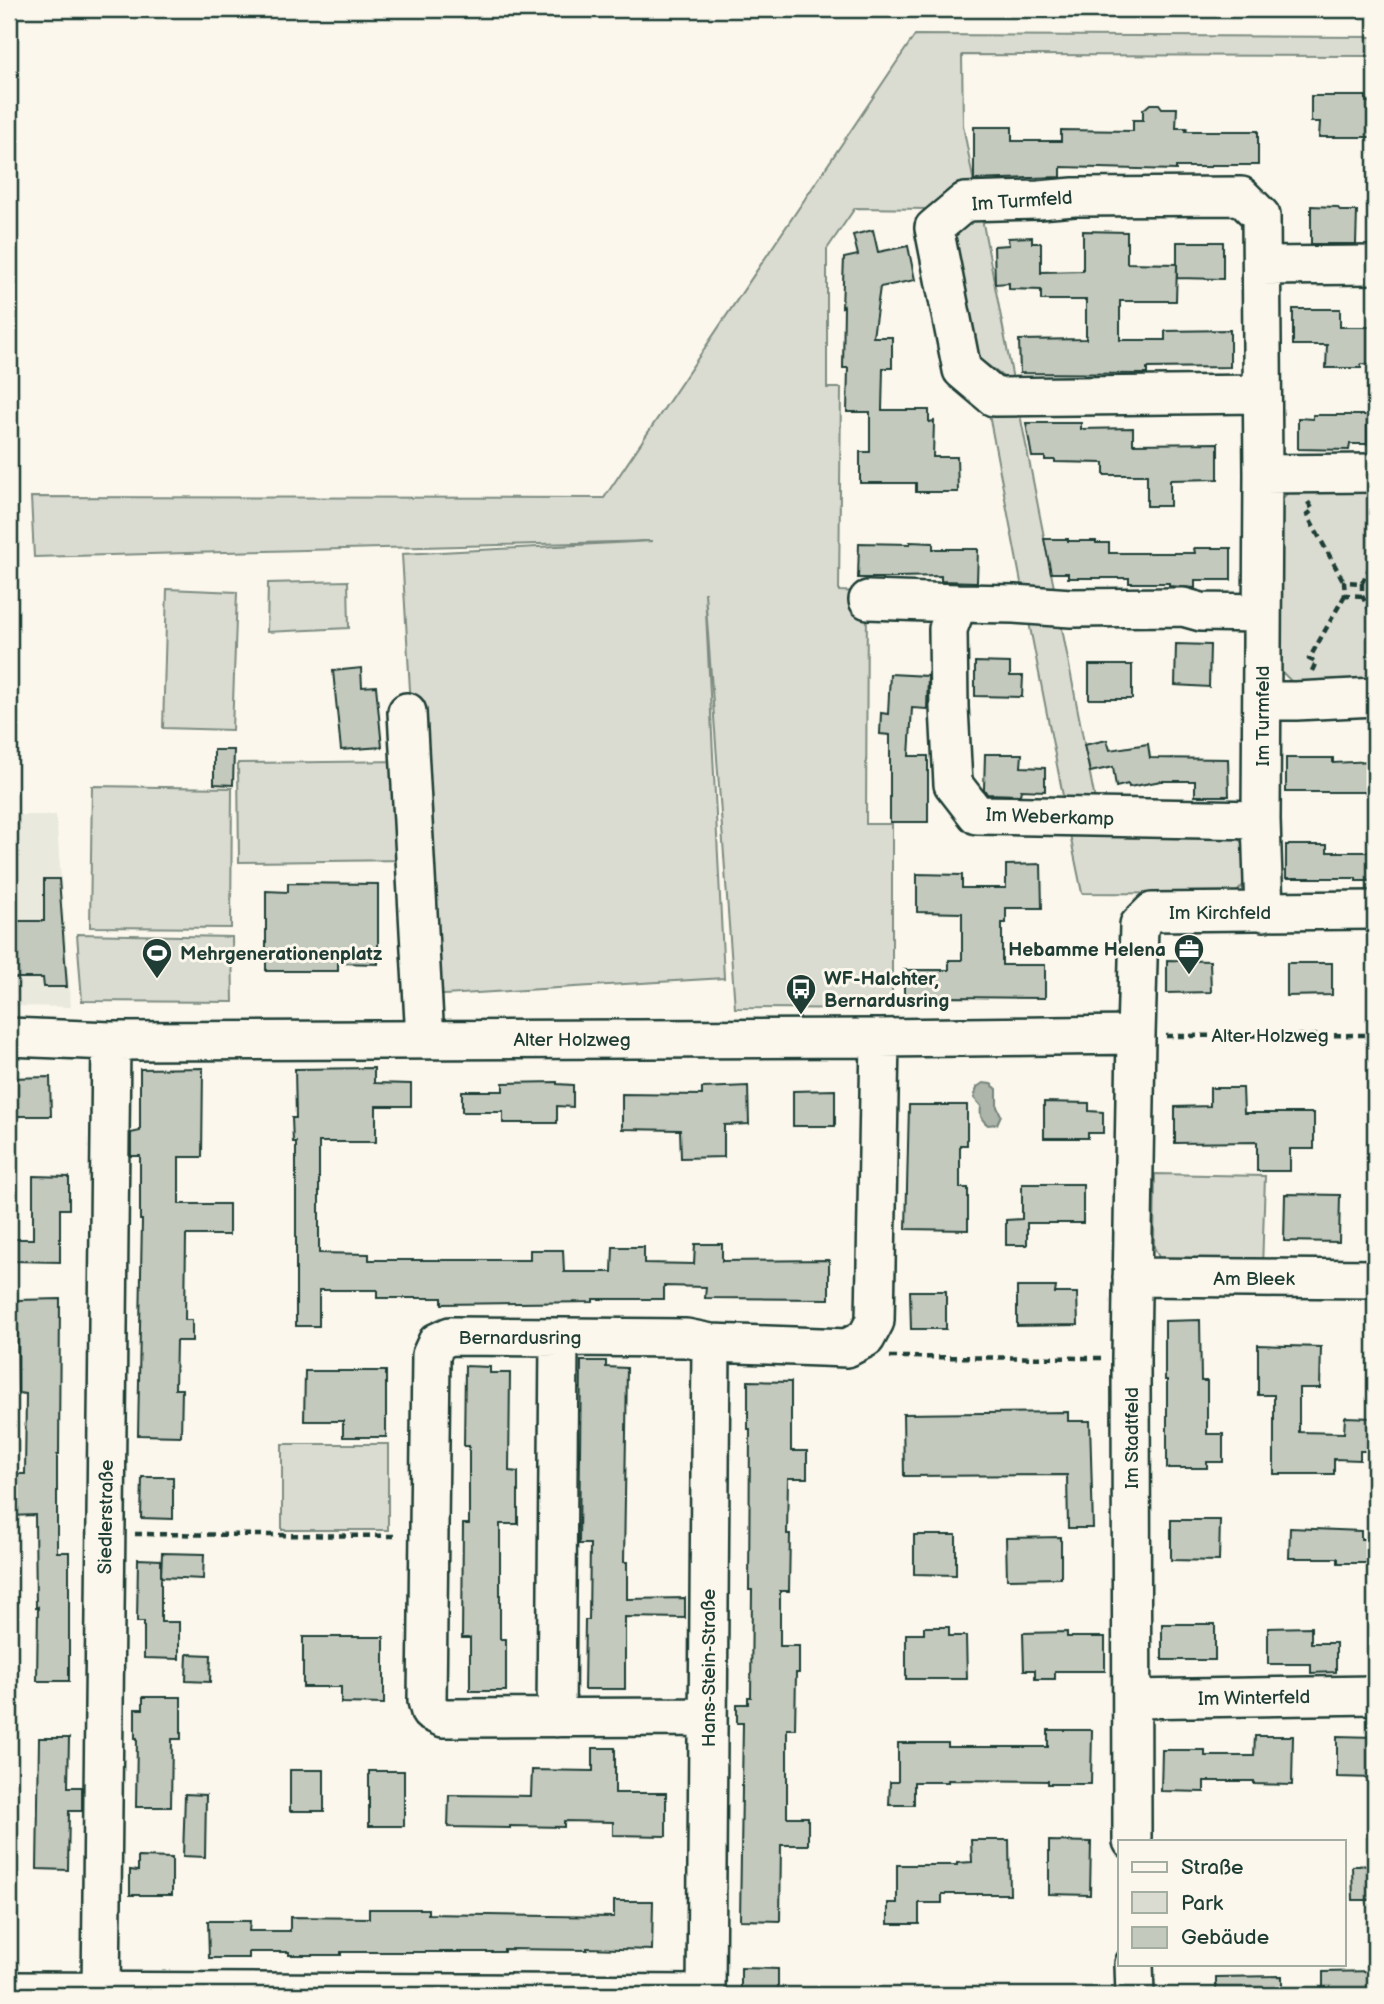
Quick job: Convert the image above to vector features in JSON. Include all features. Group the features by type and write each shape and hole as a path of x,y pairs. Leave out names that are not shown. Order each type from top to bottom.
{"street":[{"name":"Im Turmfeld","path":"1262,394 994,397 962,370 934,228 965,202 1074,197 1241,196 1261,216 1262,394 1281,474 1262,613 1279,701 1261,820 1264,912"},
{"path":"1262,266 1375,265"},
{"path":"1281,474 1375,473"},
{"path":"868,600 1071,608 1183,607 1201,612 1262,613"},
{"name":"Im Weberkamp","path":"957,603 947,629 953,784 977,815 1261,820"},
{"path":"1279,701 1375,697"},
{"path":"407,712 425,1040"},
{"name":"Im Kirchfeld","path":"1150,1036 1139,925 1152,912 1375,910"},
{"name":"Alter Holzweg","path":"9,1037 111,1041 1150,1036"},
{"name":"Im Stadtfeld","path":"1132,1840 1132,1277 1150,1036"},
{"path":"866,1338 875,1321 880,1038"},
{"name":"Siedlerstraße","path":"101,1993 111,1041"},
{"name":"Am Bleek","path":"1132,1277 1375,1279"},
{"name":"Bernardusring","path":"708,1717 443,1718 430,1712 427,1701 431,1355 437,1342 450,1336 686,1338 711,1343 847,1348 866,1338"},
{"path":"556,1718 559,1337"},
{"name":"Hans-Stein-Straße","path":"706,1994 711,1343"},
{"name":"Im Winterfeld","path":"1132,1699 1375,1695"},
{"path":"1134,1966 1135,1995"},
{"path":"9,1991 706,1994"}],"path":[{"path":"1279,701 1316,662 1309,659 1345,595 1343,582 1307,515 1313,510 1300,488 1281,474"},
{"path":"1375,557 1362,583 1362,596 1375,619"},
{"path":"1343,582 1362,583"},
{"path":"1345,595 1362,596"},
{"name":"Alter Holzweg","path":"1150,1036 1375,1035"},
{"path":"866,1338 888,1357 1131,1358"},
{"path":"104,1534 428,1536"}],"shaded area":[{"path":"9,815 56,815 71,1007 9,1006"},
{"path":"983,1083 991,1084 997,1089 997,1107 1001,1115 997,1124 988,1125 983,1121 981,1106 974,1098 977,1087"}],"green space":[{"path":"915,35 1375,37 1375,56 962,55 963,125 975,189 949,190 928,209 855,208 827,249 827,388 841,388 839,591 867,592 866,824 892,824 892,1009 735,1008 705,592 724,978 428,996 402,554 653,541 34,557 31,497 604,498"},
{"path":"980,208 1014,385 977,357 953,234"},
{"path":"987,404 1018,404 1055,593 1023,593"},
{"path":"1293,487 1375,488 1375,683 1293,683 1281,671 1282,499"},
{"path":"348,581 349,628 267,632 268,583"},
{"path":"167,589 237,592 232,730 163,728"},
{"path":"1027,612 1060,618 1095,800 1065,806"},
{"path":"405,761 406,860 239,862 238,763"},
{"path":"92,786 232,788 231,928 90,927"},
{"path":"1068,825 1235,835 1246,847 1246,882 1235,894 1082,893"},
{"path":"77,934 232,937 233,1002 82,1001"},
{"path":"1155,1174 1265,1176 1262,1269 1164,1268 1154,1247"},
{"path":"282,1444 388,1444 388,1530 282,1530"}],"building":[{"path":"1311,96 1366,96 1366,102 1375,102 1375,137 1319,137 1320,122 1311,122"},
{"path":"1150,104 1159,104 1162,108 1177,108 1176,128 1187,128 1186,131 1258,131 1258,165 1176,167 1176,170 1061,167 1061,177 974,180 974,127 1012,127 1012,141 1061,141 1061,130 1133,131 1133,120 1143,120 1143,110"},
{"path":"1311,206 1357,211 1356,244 1311,244"},
{"path":"873,230 878,252 908,246 915,280 880,287 873,337 892,337 892,368 883,368 882,410 929,410 929,422 934,421 933,457 957,457 958,492 916,492 916,483 860,483 860,452 870,452 870,412 847,412 848,368 843,368 844,258 858,255 853,235"},
{"path":"1083,231 1127,232 1127,263 1177,264 1176,301 1120,301 1120,340 1165,340 1165,331 1230,330 1230,367 1147,368 1147,374 1020,373 1019,340 1086,339 1086,300 1041,300 1041,290 1009,289 1009,283 995,284 994,246 1009,245 1008,238 1032,237 1032,243 1041,243 1041,272 1083,271"},
{"path":"1177,242 1223,242 1223,279 1177,278"},
{"path":"1293,309 1340,309 1340,327 1375,327 1375,365 1361,364 1361,368 1326,368 1327,345 1293,345"},
{"path":"1313,415 1367,415 1367,444 1350,444 1349,450 1298,449 1298,418 1313,419"},
{"path":"1026,423 1081,423 1081,429 1133,428 1133,444 1218,443 1218,479 1170,480 1170,506 1147,506 1147,475 1104,475 1104,463 1055,462 1045,460 1045,457 1032,457"},
{"path":"1044,539 1109,543 1109,553 1195,553 1194,548 1231,548 1231,580 1195,580 1195,588 1169,586 1169,583 1129,583 1129,578 1068,578 1068,573 1051,573"},
{"path":"859,543 933,543 933,549 978,549 977,582 941,581 941,576 858,578"},
{"path":"1176,644 1210,645 1209,687 1175,685"},
{"path":"975,662 1010,663 1010,676 1023,676 1022,697 975,696"},
{"path":"1089,665 1132,665 1132,699 1089,699"},
{"path":"361,668 362,687 376,686 382,747 341,750 333,671"},
{"path":"890,674 928,676 927,709 912,708 909,756 928,756 928,822 890,822 890,735 880,734 881,713 888,714"},
{"path":"1107,740 1110,750 1148,744 1150,758 1228,759 1229,796 1195,796 1195,781 1161,781 1116,787 1113,767 1090,772 1084,745"},
{"path":"214,750 234,750 233,785 214,784"},
{"path":"985,754 1022,754 1021,767 1045,768 1045,791 1021,790 1020,795 987,794 984,789"},
{"path":"1286,758 1333,758 1333,763 1373,761 1373,792 1286,792"},
{"path":"1286,845 1327,845 1327,852 1372,852 1372,857 1375,857 1375,881 1356,881 1356,878 1286,878"},
{"path":"1041,864 1042,908 1006,908 1006,923 1002,923 1002,965 1045,965 1045,998 944,997 944,1003 904,1003 904,970 949,970 949,960 962,960 962,913 917,912 917,874 962,875 962,888 1006,888 1006,865"},
{"path":"44,879 59,879 67,987 44,987 43,978 9,978 9,921 44,921"},
{"path":"288,883 378,884 378,964 338,963 338,971 266,971 266,891 288,892"},
{"name":"Hebamme Helena","path":"1167,960 1210,961 1211,992 1167,993"},
{"path":"1287,963 1332,963 1332,995 1287,996"},
{"path":"203,1068 202,1157 179,1157 179,1204 229,1204 229,1235 186,1235 185,1320 192,1320 192,1341 176,1341 175,1389 182,1389 181,1436 138,1435 142,1220 140,1156 131,1156 131,1133 140,1131 140,1069"},
{"path":"374,1068 374,1083 411,1084 411,1106 376,1106 376,1142 319,1142 319,1253 369,1254 369,1260 530,1260 530,1250 563,1250 564,1272 612,1272 613,1247 644,1247 644,1263 694,1264 695,1244 722,1244 722,1261 829,1260 829,1299 705,1298 706,1287 664,1286 664,1299 442,1304 442,1298 377,1298 377,1290 319,1290 319,1326 296,1326 296,1142 293,1142 292,1118 296,1118 295,1069"},
{"path":"50,1077 51,1116 9,1116 9,1078"},
{"path":"557,1082 573,1085 573,1107 557,1106 557,1123 503,1123 503,1112 462,1112 462,1091 503,1091 503,1083"},
{"path":"748,1086 749,1124 724,1125 724,1157 681,1158 680,1130 622,1129 622,1094 702,1095 702,1088"},
{"path":"1210,1088 1243,1088 1244,1113 1314,1113 1314,1149 1290,1149 1290,1171 1257,1171 1257,1142 1175,1143 1175,1107 1210,1106"},
{"path":"835,1090 835,1126 793,1126 793,1091"},
{"path":"1044,1102 1089,1103 1089,1111 1103,1112 1103,1133 1088,1133 1088,1138 1044,1138"},
{"path":"909,1105 967,1105 967,1145 960,1145 960,1188 968,1188 968,1230 906,1229"},
{"path":"33,1176 69,1177 69,1209 60,1209 60,1262 12,1261 13,1239 33,1239"},
{"path":"1022,1184 1083,1184 1083,1223 1027,1223 1027,1245 1006,1245 1006,1220 1022,1219"},
{"path":"1285,1194 1340,1195 1339,1242 1284,1241"},
{"path":"1017,1287 1056,1287 1055,1293 1077,1293 1078,1325 1017,1326"},
{"path":"910,1291 946,1291 946,1329 911,1329"},
{"path":"60,1299 57,1552 69,1552 69,1681 37,1681 35,1515 11,1516 11,1474 25,1474 26,1394 18,1393 17,1300"},
{"path":"1200,1320 1201,1381 1207,1381 1207,1434 1223,1434 1223,1462 1207,1462 1207,1468 1167,1468 1165,1321"},
{"path":"1258,1345 1321,1347 1320,1388 1299,1388 1299,1432 1344,1433 1345,1417 1374,1418 1373,1451 1360,1451 1360,1460 1334,1459 1334,1474 1274,1474 1274,1395 1258,1395"},
{"path":"581,1361 606,1361 606,1367 627,1368 624,1562 627,1562 627,1599 685,1598 685,1618 625,1617 625,1689 584,1689 585,1620 589,1620 590,1544 579,1544"},
{"path":"465,1366 490,1367 490,1373 510,1373 509,1471 518,1472 518,1524 500,1524 500,1639 506,1639 506,1691 470,1691 470,1638 462,1638 463,1524 469,1524 469,1446 464,1446"},
{"path":"305,1371 386,1371 386,1437 343,1437 343,1421 304,1421"},
{"path":"748,1381 791,1382 791,1451 807,1451 807,1478 788,1478 789,1591 780,1591 780,1646 799,1646 795,1729 787,1729 787,1817 808,1817 808,1845 781,1845 780,1921 740,1920 743,1723 737,1723 737,1704 748,1704 748,1697 751,1697"},
{"path":"1068,1412 1068,1421 1090,1421 1093,1528 1068,1528 1067,1475 904,1476 903,1414"},
{"path":"142,1477 173,1477 173,1519 141,1518"},
{"path":"1171,1520 1220,1520 1219,1561 1171,1560"},
{"path":"1290,1528 1361,1531 1361,1539 1375,1539 1375,1563 1338,1563 1338,1558 1289,1558"},
{"path":"914,1535 956,1535 956,1575 914,1574"},
{"path":"1061,1537 1061,1578 1007,1579 1006,1538"},
{"path":"162,1553 204,1554 203,1579 161,1577"},
{"path":"138,1559 161,1560 161,1622 179,1622 179,1659 144,1658 144,1622 137,1622"},
{"path":"1162,1624 1215,1624 1215,1660 1162,1660"},
{"path":"924,1627 949,1627 949,1636 966,1636 967,1679 906,1679 906,1634 924,1634"},
{"path":"1311,1627 1311,1643 1336,1643 1336,1672 1311,1673 1311,1664 1268,1664 1268,1628"},
{"path":"1067,1632 1067,1637 1105,1637 1105,1671 1055,1671 1055,1679 1035,1679 1035,1670 1024,1670 1023,1633"},
{"path":"303,1637 384,1637 384,1704 341,1703 341,1687 303,1687"},
{"path":"187,1654 211,1655 210,1682 186,1681"},
{"path":"143,1697 181,1697 181,1739 172,1739 171,1807 136,1807 135,1709 143,1709"},
{"path":"1048,1730 1092,1730 1091,1784 1048,1784 1048,1781 914,1782 914,1805 889,1805 890,1782 898,1782 898,1743 948,1743 948,1747 1048,1747"},
{"path":"1255,1736 1293,1736 1292,1785 1254,1784 1254,1781 1204,1781 1204,1792 1161,1791 1162,1750 1205,1750 1205,1756 1254,1756"},
{"path":"1337,1736 1375,1737 1375,1778 1337,1777"},
{"path":"39,1738 69,1738 68,1787 82,1787 82,1811 69,1811 68,1870 37,1869"},
{"path":"593,1748 615,1748 615,1793 666,1793 666,1836 613,1835 613,1822 564,1821 564,1827 448,1827 449,1795 531,1796 532,1770 593,1771"},
{"path":"290,1770 324,1770 324,1811 290,1811"},
{"path":"369,1771 404,1771 404,1826 369,1826"},
{"path":"185,1794 206,1795 205,1857 183,1856"},
{"path":"971,1840 1009,1840 1010,1894 942,1894 942,1903 919,1903 919,1924 888,1924 888,1903 897,1903 897,1865 957,1865 972,1862"},
{"path":"1049,1841 1091,1842 1090,1895 1049,1894"},
{"path":"138,1857 172,1858 172,1895 130,1895 130,1870 138,1871"},
{"path":"1375,1865 1375,1900 1353,1900 1352,1866"},
{"path":"614,1901 653,1901 652,1950 504,1949 504,1952 341,1952 341,1955 249,1952 249,1958 209,1958 208,1921 250,1921 249,1931 290,1931 290,1917 369,1918 369,1909 428,1909 428,1914 614,1917"},
{"path":"741,1968 778,1969 778,1995 741,1995"},
{"path":"1375,1971 1375,1995 1323,1995 1323,1972"},
{"path":"1282,1976 1282,1995 1216,1995 1216,1977"}],"place":[{"name":"Hebamme Helena","path":"1189,976"},
{"name":"Mehrgenerationenplatz","path":"157,980"},
{"name":"WF-Halchter, Bernardusring","path":"801,1016"}]}
